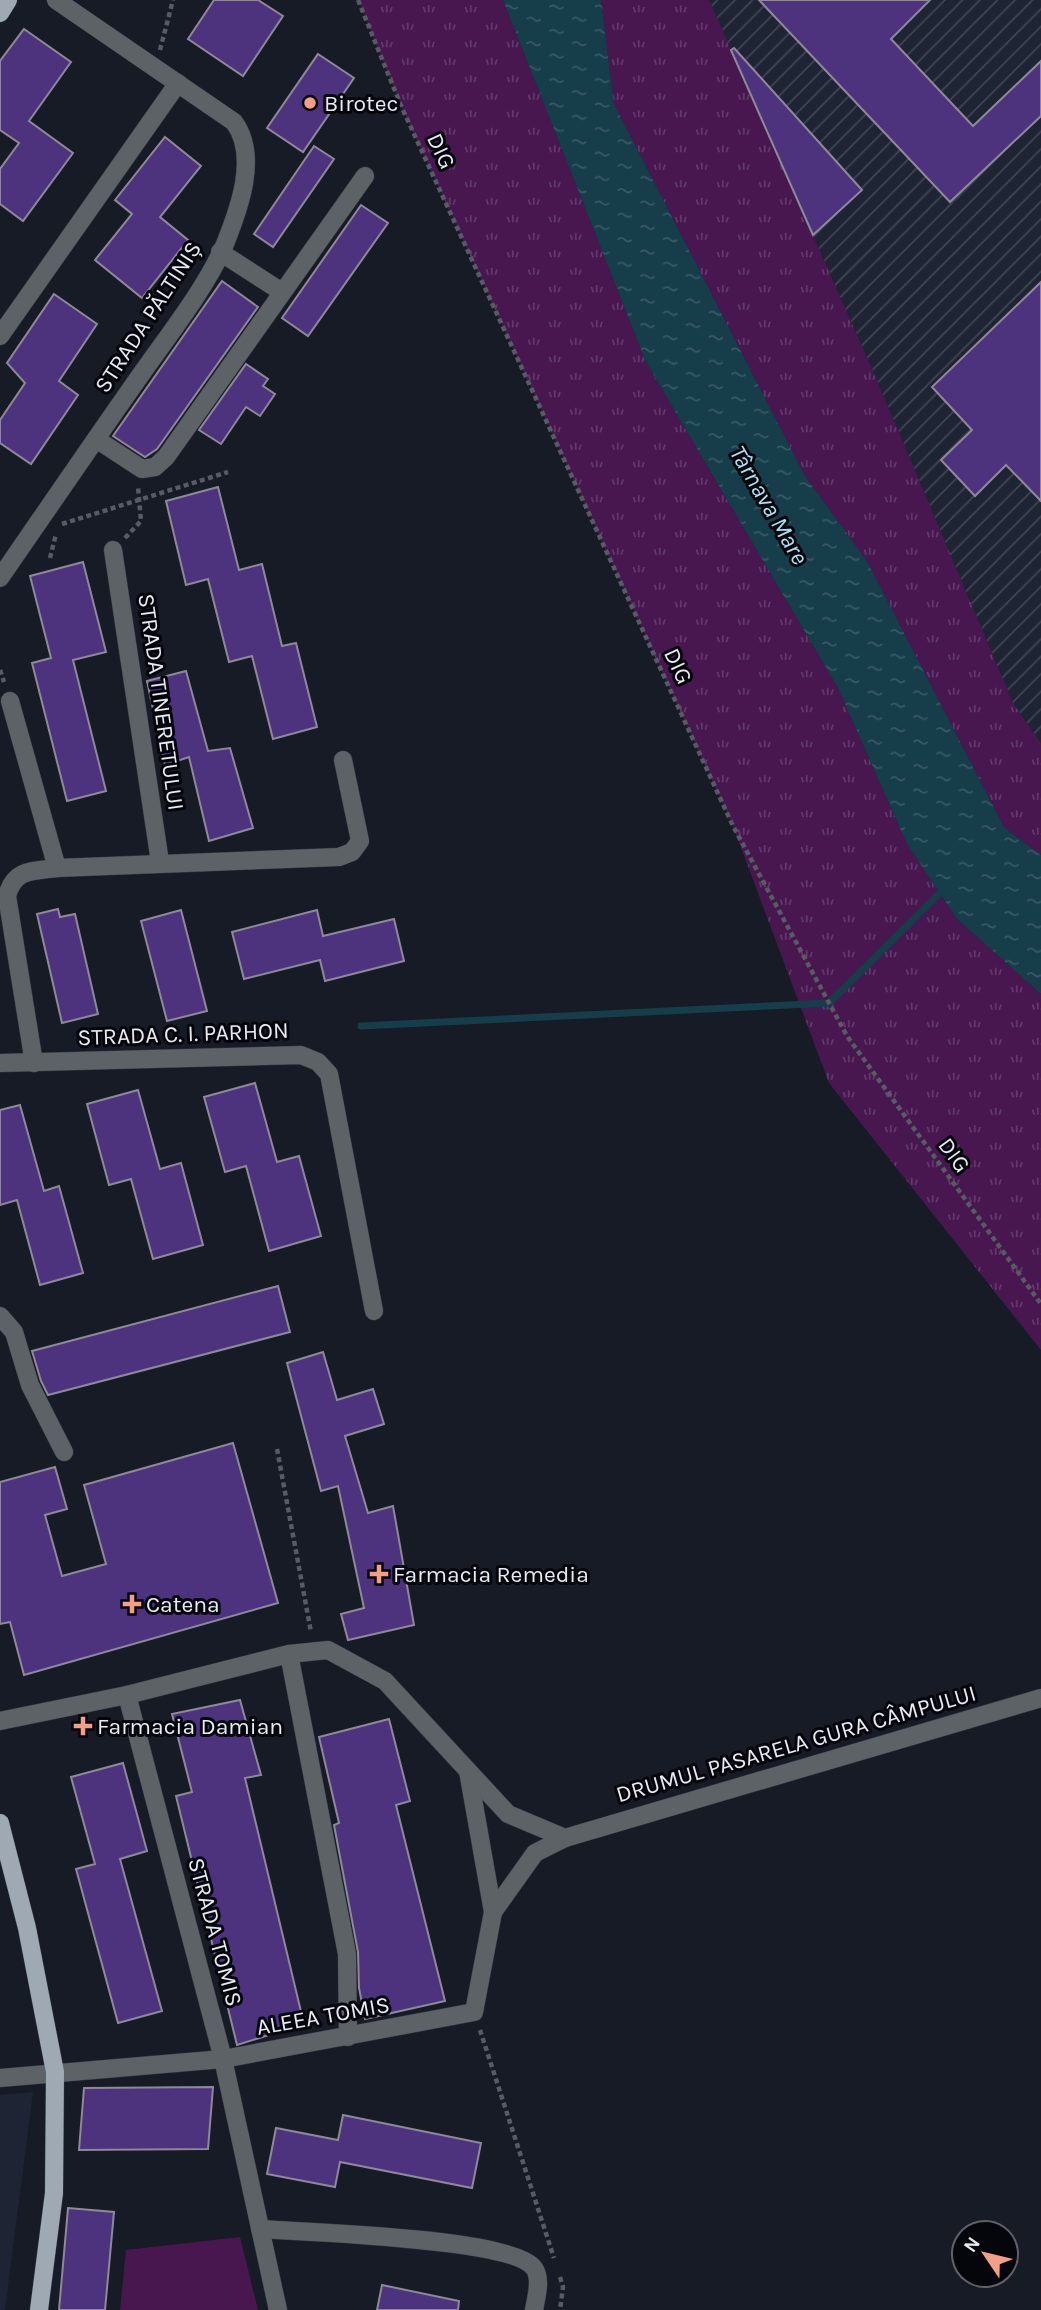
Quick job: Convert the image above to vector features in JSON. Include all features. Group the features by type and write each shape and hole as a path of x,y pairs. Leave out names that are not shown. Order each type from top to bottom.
{"main road":[{"path":"0,13 8,0"},
{"path":"0,1826 27,1928 55,2072 54,2193 39,2310"}],"street":[{"name":"STRADA PĂLTINIȘ","path":"0,578 182,316 220,252 242,191 247,156 243,134 234,122 56,0"},
{"path":"0,336 178,83"},
{"path":"96,439 142,469 155,467 166,457 365,176"},
{"path":"220,252 282,292"},
{"name":"STRADA TINERETULUI","path":"113,550 160,862"},
{"path":"10,701 57,868"},
{"path":"34,1063 7,896 10,883 21,872 160,862 339,857 352,852 360,841 343,760"},
{"name":"STRADA C. I. PARHON","path":"0,1062 301,1055 318,1062 329,1074 374,1311"},
{"path":"0,1316 14,1332 30,1385 64,1452"},
{"path":"0,1721 127,1695 289,1654 328,1650 385,1681 508,1814 565,1838"},
{"path":"289,1654 347,1954 348,2036"},
{"name":"STRADA TOMIS","path":"127,1695 223,2059 278,2310"},
{"name":"DRUMUL PASARELA GURA CÂMPULUI","path":"494,1912 535,1853 565,1838 1041,1698"},
{"path":"468,1771 494,1912 474,2012"},
{"name":"ALEEA TOMIS","path":"0,2078 223,2059 474,2012"},
{"path":"261,2229 483,2246 507,2253 534,2268 538,2278 534,2310"}],"path":[{"path":"155,67 173,0"},
{"name":"DIG","path":"358,0 402,108 733,826 847,1036 1041,1304"},
{"path":"113,550 141,522 137,485 142,469"},
{"path":"50,558 57,529 63,523 228,472"},
{"path":"277,1449 315,1653"},
{"path":"474,2012 555,2261"},
{"path":"559,2274 563,2287 560,2310"}],"shaded area":[{"path":"709,0 1041,0 1041,743 1013,703 876,378"},
{"path":"33,2092 5,2310 0,2310 0,2095"}],"green space":[{"path":"358,0 503,0 646,362 838,688 907,844 957,919 1041,994 1041,1350 829,1083 733,826 402,108"},
{"path":"601,0 709,0 876,378 1013,703 1041,743 1041,855 1004,827 867,561 805,476 614,104"},
{"path":"240,2237 258,2310 120,2310 126,2250"}],"water":[{"name":"Târnava Mare","path":"503,0 601,0 614,104 805,476 867,561 1004,827 1041,855 1041,994 957,919 907,844 838,688 646,362"}],"building":[{"path":"214,0 258,0 283,16 243,76 188,39"},
{"path":"759,0 930,0 891,39 973,126 1041,61 1041,116 950,202"},
{"path":"24,29 71,62 29,121 73,153 23,221 0,204 0,169 19,143 0,130 0,61"},
{"path":"734,48 862,190 813,235 731,50"},
{"name":"Birotec","path":"318,54 354,78 303,152 267,128"},
{"path":"165,137 201,166 160,217 188,240 142,298 95,260 132,214 115,200"},
{"path":"314,146 334,159 273,247 254,234"},
{"path":"361,205 388,223 308,336 282,318"},
{"path":"222,281 258,307 157,449 145,457 113,436"},
{"path":"1041,282 1041,501 1006,465 975,496 941,460 972,430 932,387"},
{"path":"54,294 97,324 59,381 78,395 31,464 0,443 0,420 25,383 7,363"},
{"path":"246,364 268,379 263,386 275,394 260,416 246,407 221,444 199,430"},
{"path":"218,487 239,570 262,564 282,646 296,643 317,727 273,739 252,656 229,662 208,579 186,585 166,501"},
{"path":"83,562 106,652 73,660 106,791 67,801 32,663 51,658 30,576"},
{"path":"186,671 208,751 230,748 253,828 209,841 189,757 165,765 147,681"},
{"path":"58,909 60,917 75,914 98,1014 62,1023 37,914"},
{"path":"181,910 207,1011 167,1021 141,921"},
{"path":"317,910 323,936 394,919 404,961 325,981 320,960 244,979 232,932"},
{"path":"255,1083 277,1162 299,1156 321,1236 269,1251 246,1166 225,1172 204,1097"},
{"path":"138,1090 160,1169 181,1163 203,1245 153,1259 131,1179 109,1185 87,1104"},
{"path":"20,1105 44,1191 59,1186 83,1273 40,1285 17,1200 0,1205 0,1110"},
{"path":"278,1286 290,1332 48,1395 41,1381 32,1351"},
{"path":"323,1352 337,1400 373,1389 384,1424 345,1436 368,1513 393,1506 414,1625 348,1640 341,1614 364,1608 338,1486 321,1491 287,1363"},
{"path":"233,1443 278,1603 24,1675 10,1622 0,1624 0,1482 55,1467 67,1509 45,1515 62,1576 106,1564 84,1485"},
{"path":"240,1700 261,1775 245,1778 304,2024 237,2045 176,1796 192,1792 172,1714"},
{"path":"389,1719 410,1801 396,1805 445,2001 365,2019 359,1988 358,1952 334,1825 339,1823 319,1737"},
{"path":"123,1763 147,1851 120,1859 162,2011 118,2023 76,1869 95,1864 71,1777"},
{"path":"213,2087 208,2149 79,2150 84,2088"},
{"path":"343,2115 481,2143 472,2188 340,2162 335,2187 267,2174 276,2128 338,2140"},
{"path":"68,2208 114,2212 105,2310 59,2310"},
{"path":"382,2285 459,2301 458,2310 377,2310"}],"waterway":[{"path":"361,1026 829,1003 945,888"}],"place":[{"name":"Birotec","path":"310,103"},
{"name":"Farmacia Remedia","path":"379,1574"},
{"name":"Catena","path":"132,1604"},
{"name":"Farmacia Damian","path":"83,1726"}]}
